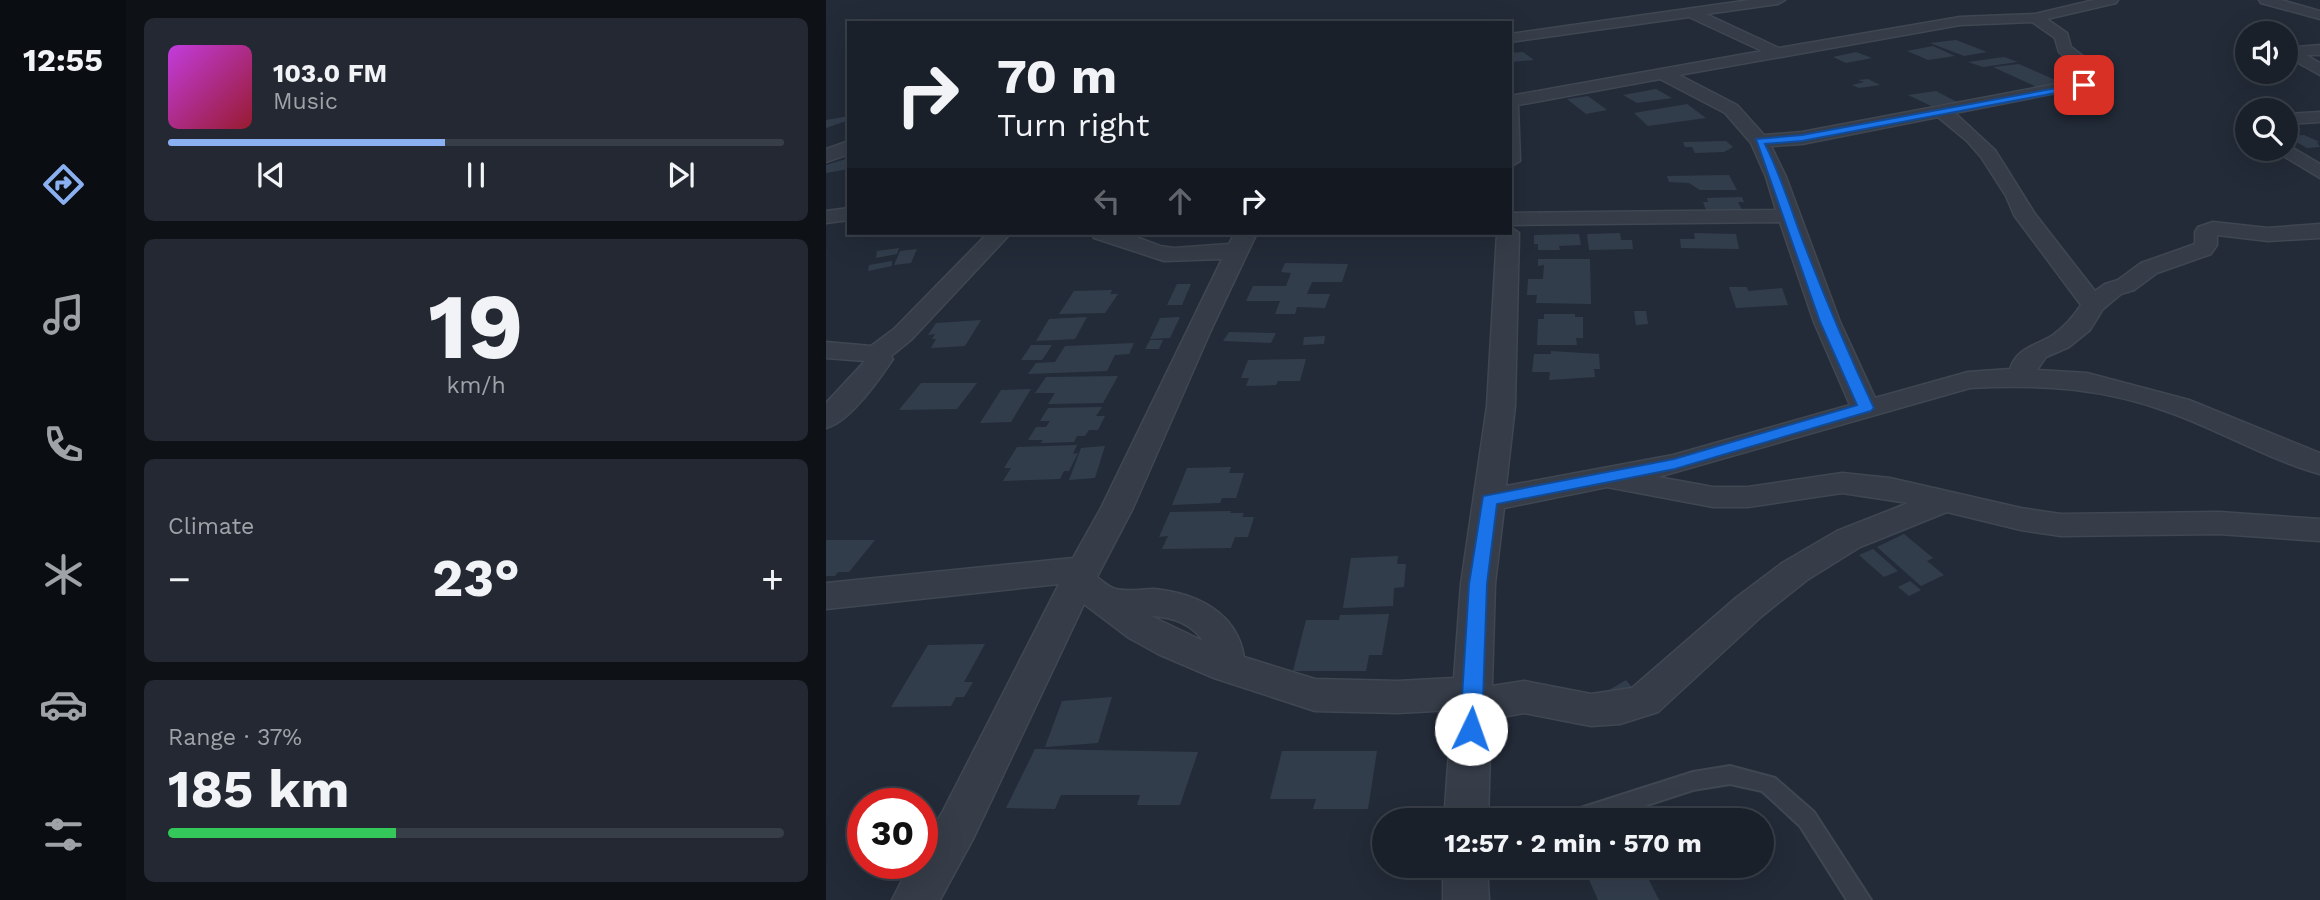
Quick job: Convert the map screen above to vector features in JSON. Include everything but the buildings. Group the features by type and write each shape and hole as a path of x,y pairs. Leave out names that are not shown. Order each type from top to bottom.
{"street":[{"path":"1512,38 1778,0"},
{"path":"1512,103 1662,73 1948,23 2035,18 2111,0"},
{"path":"2266,0 2320,15"},
{"path":"1692,13 1781,54"},
{"path":"1759,141 1802,138 2096,81 2095,73 2064,49 2064,38 2035,18"},
{"path":"2303,51 2320,40"},
{"path":"2320,50 2289,52 2320,70"},
{"path":"1662,73 1731,109 1759,141 1776,177 1827,322 1866,408"},
{"path":"1943,112 1973,137 1987,154 2016,196 2025,215 2093,305"},
{"path":"2298,118 2320,117"},
{"path":"826,156 847,148"},
{"path":"2298,159 2320,172"},
{"path":"826,217 847,214"},
{"path":"1512,219 1788,216"},
{"path":"2021,377 2025,364 2037,351 2060,342 2081,325 2093,305 2149,268 2203,249 2209,229 2221,228 2259,234 2320,231"},
{"path":"874,355 909,328 998,235"},
{"path":"1108,235 1157,253 1199,254 1242,242"},
{"path":"1467,808 1478,584 1501,406 1508,235"},
{"path":"915,900 958,825 1081,575 1117,508 1155,421 1242,242"},
{"path":"826,350 852,349 880,359 874,369 826,419"},
{"path":"1489,500 1608,478 1754,442 1968,380 2021,377 2087,381 2179,406 2320,464"},
{"path":"1608,478 1713,497 1748,497 1842,483 1890,488 2021,519 2061,525 2207,523 2320,530"},
{"path":"826,596 1081,575 1109,603 1142,628 1171,644 1227,667 1315,695 1473,700 1524,697 1591,710 1620,708 1644,701 1773,588 1819,556 1887,521 1947,500"},
{"path":"1465,878 1466,900"}],"lane":[{"path":"1609,808 1693,781 1730,775 1769,784 1807,819 1860,900"}],"route":[{"path":"1471,729 1478,584 1489,500 1675,464 1866,408 1827,322 1776,177 1759,141 1802,138 2084,85"}]}
